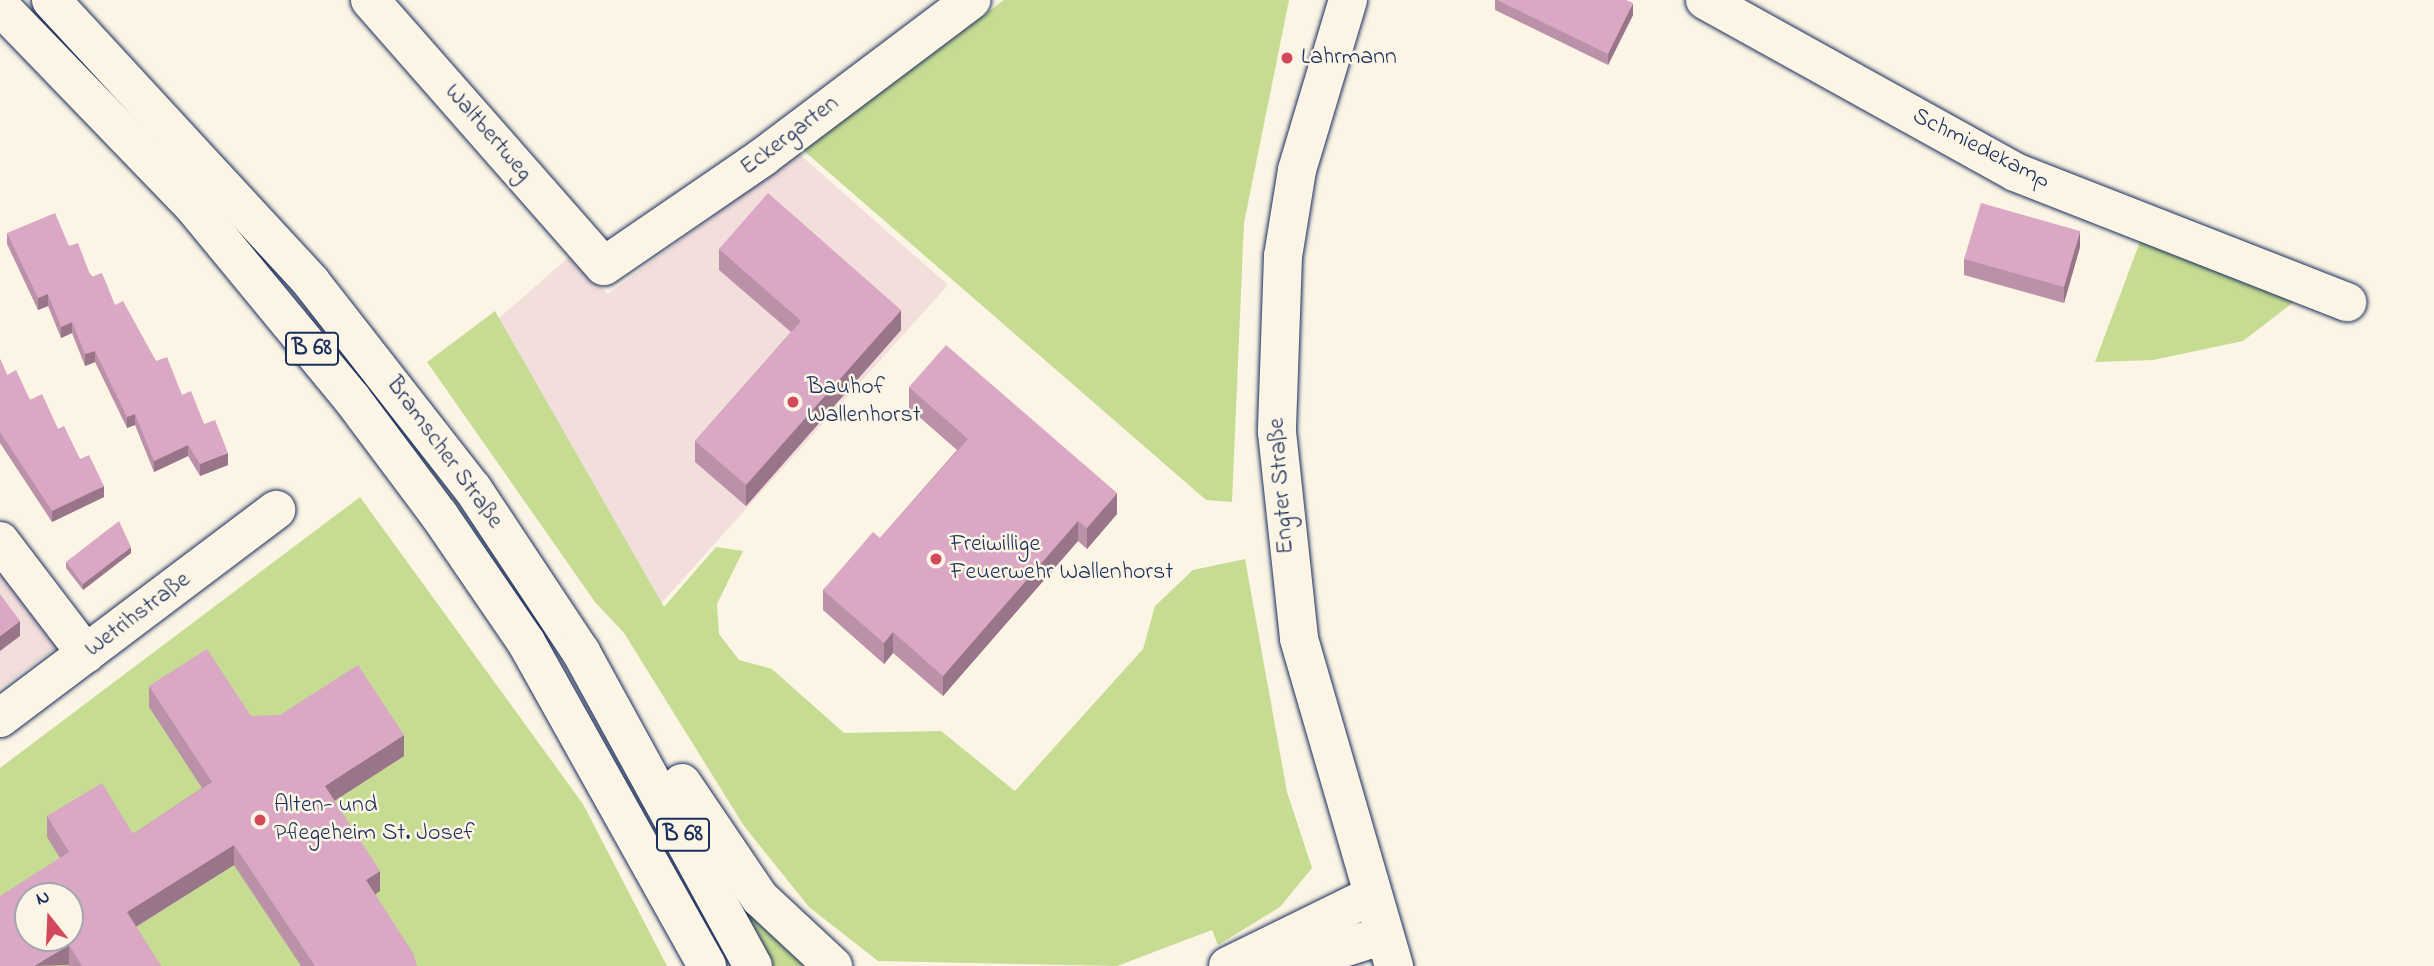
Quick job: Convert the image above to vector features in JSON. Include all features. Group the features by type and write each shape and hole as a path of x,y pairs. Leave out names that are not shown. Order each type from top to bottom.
{"main road":[{"name":"Bramscher Straße","path":"51,0 222,180 398,387 581,652 753,966"},
{"name":"Waltbertweg","path":"370,0 604,266"},
{"name":"Eckergarten","path":"604,266 763,157 971,0"},
{"name":"Engter Straße","path":"1348,0 1297,170 1287,231 1277,432 1299,639 1389,951"},
{"name":"Schmiedekamp","path":"1705,0 2015,172 2347,302"},
{"name":"Bramscher Straße","path":"0,6 193,206 432,505 526,642 707,966"},
{"name":"Wetrihstraße","path":"0,718 276,510"},
{"path":"0,541 86,654"},
{"path":"581,652 618,677 760,898 833,966"},
{"path":"1228,966 1371,896"},
{"path":"1228,966 1334,951 1389,951"}],"shaded area":[{"path":"798,153 948,285 654,611 491,325 569,257 608,294"},
{"path":"0,564 61,644 0,688"}],"green space":[{"path":"1004,0 1289,0 1244,223 1232,502 1206,500 803,150"},
{"path":"2147,223 2308,291 2243,341 2153,360 2095,362"},
{"path":"495,311 664,607 716,547 743,551 717,604 719,634 739,660 772,669 844,733 941,731 1015,791 1143,649 1155,606 1193,570 1245,559 1287,792 1312,868 1280,907 1218,945 1212,930 1117,966 878,961 809,907 744,826 624,633 595,602 427,362"},
{"path":"360,497 583,804 667,966 0,966 0,768"},
{"path":"732,886 807,966 772,966"}],"building":[{"path":"1497,0 1626,0 1633,3 1608,54"},
{"name":"Bauhof Wallenhorst","path":"768,193 901,310 746,485 695,441 801,321 719,249"},
{"path":"1981,203 2080,231 2064,287 1964,259"},
{"path":"55,213 69,246 78,243 91,277 102,273 115,305 123,301 156,361 167,357 182,395 191,391 204,424 215,420 228,453 200,464 188,445 154,461 135,414 127,417 95,351 85,354 72,322 61,327 48,294 38,298 7,233"},
{"path":"946,345 1117,493 1087,528 1078,521 943,676 893,632 884,643 823,590 873,532 880,538 968,439 909,387"},
{"path":"0,359 7,375 16,370 30,400 42,394 58,429 64,426 80,459 89,455 104,486 52,511 0,432"},
{"path":"119,521 131,547 83,584 66,562"},
{"path":"0,594 20,621 0,636"},
{"path":"207,649 251,716 280,715 358,665 404,735 325,786 380,871 366,880 413,953 417,966 315,966 234,845 127,912 161,966 82,966 73,952 84,952 84,882 22,882 69,852 47,816 102,783 133,834 212,782 149,686"},
{"path":"14,887 14,952 57,952 34,966 0,966 0,896"}],"place":[{"name":"Lahrmann","path":"1287,58"},
{"name":"Bauhof Wallenhorst","path":"793,402"},
{"name":"Freiwillige Feuerwehr Wallenhorst","path":"936,559"},
{"name":"Alten- und Pflegeheim St. Josef","path":"260,820"}]}
